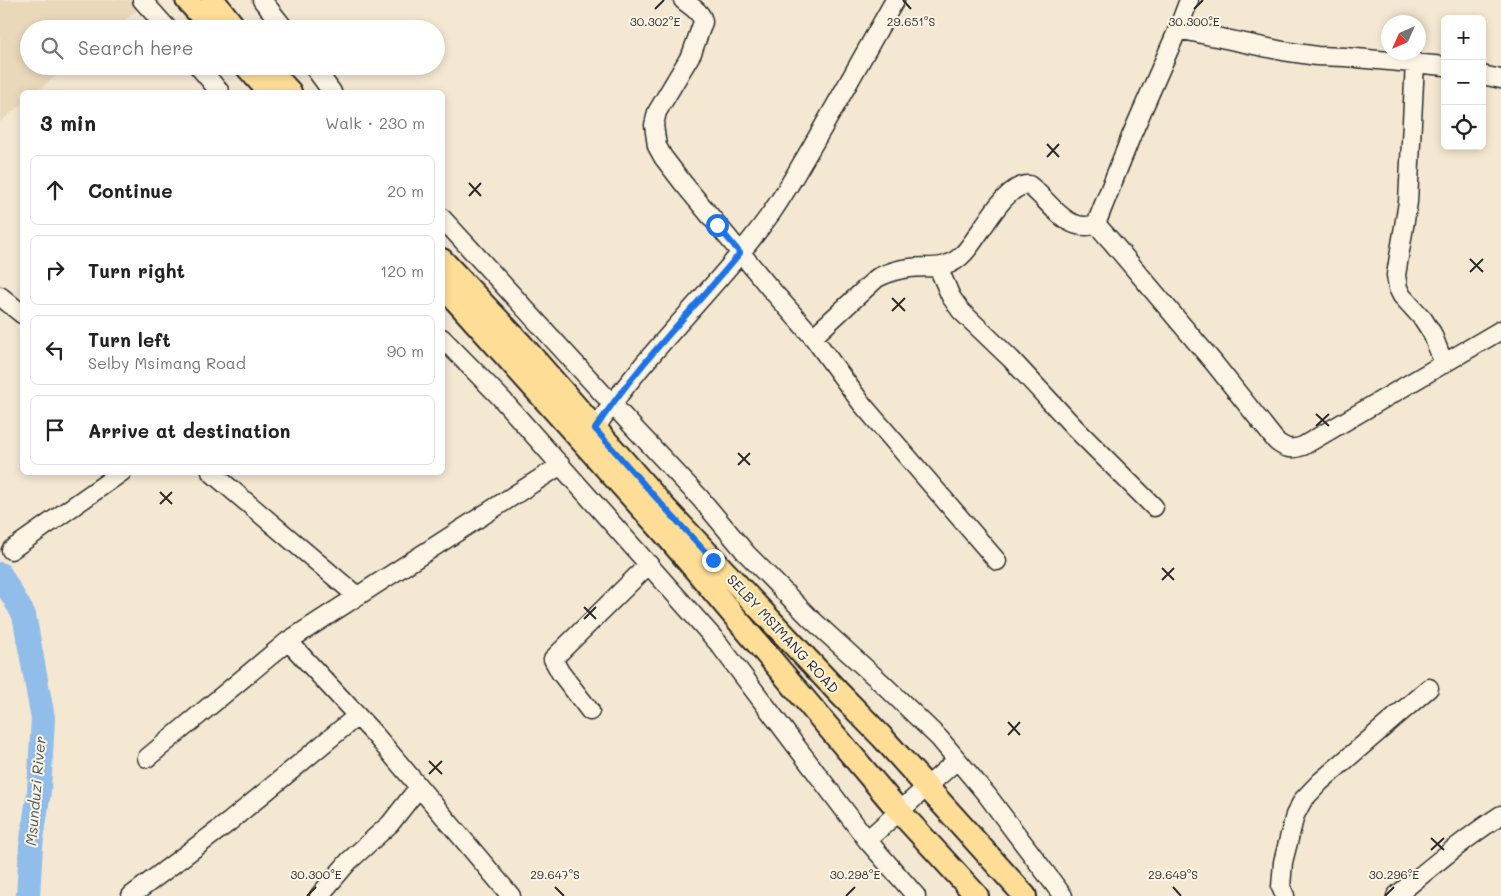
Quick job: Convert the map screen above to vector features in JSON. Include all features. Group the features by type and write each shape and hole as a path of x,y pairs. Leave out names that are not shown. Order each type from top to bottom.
{"main road":[{"path":"187,0 204,20"},
{"path":"213,0 229,20"},
{"path":"254,75 267,90"},
{"path":"274,75 288,90"},
{"name":"SELBY MSIMANG ROAD","path":"445,263 522,345 665,508 927,786 1025,896"},
{"name":"SELBY MSIMANG ROAD","path":"445,288 666,535 899,811 977,896"}],"street":[{"path":"142,0 160,20"},
{"path":"262,0 278,20"},
{"path":"683,0 700,14 703,22 692,53 657,112 654,125 655,138 663,157 740,253 813,337 862,404 997,560"},
{"path":"595,429 631,378 709,290 772,212 842,96 895,0"},
{"path":"1096,224 1132,134 1178,29 1188,0"},
{"path":"1178,29 1283,51 1317,56 1441,65"},
{"path":"1415,62 1408,202 1396,275 1398,288 1402,296 1432,333 1444,364"},
{"path":"206,75 218,90"},
{"path":"320,75 331,90"},
{"path":"1486,76 1501,79"},
{"path":"813,337 877,278 887,273 909,268 938,267 952,263 964,254 1006,196 1025,184 1034,189 1061,216 1070,222 1083,227 1096,224"},
{"path":"445,221 700,498 746,553 809,617 939,738 986,795 1063,896"},
{"path":"1096,224 1214,363 1276,441 1283,447 1290,449 1303,446 1501,330"},
{"path":"938,267 948,292 960,311 1011,359 1075,428 1154,507"},
{"path":"0,296 20,312"},
{"path":"445,341 500,397 719,644 867,840 916,896"},
{"path":"147,758 288,641 561,465"},
{"path":"11,550 118,475"},
{"path":"215,475 357,596"},
{"path":"590,711 560,672 554,659 649,564"},
{"path":"288,641 419,787 507,894"},
{"path":"1285,896 1281,887 1283,862 1295,815 1303,800 1320,782 1429,688"},
{"path":"131,896 229,822 357,716"},
{"path":"867,840 957,760"},
{"path":"319,896 349,861 390,824 419,787"},
{"path":"1396,896 1443,857 1501,815"}],"shaded area":[{"path":"0,0 138,0 143,5 125,20 20,20 20,75 57,75 38,90 20,90 20,106 0,122"}],"waterway":[{"name":"Msunduzi River","path":"0,574 24,615 43,718 39,791 31,846 28,896"}],"route":[{"path":"713,560 595,429 631,378 740,253 717,225"}]}
